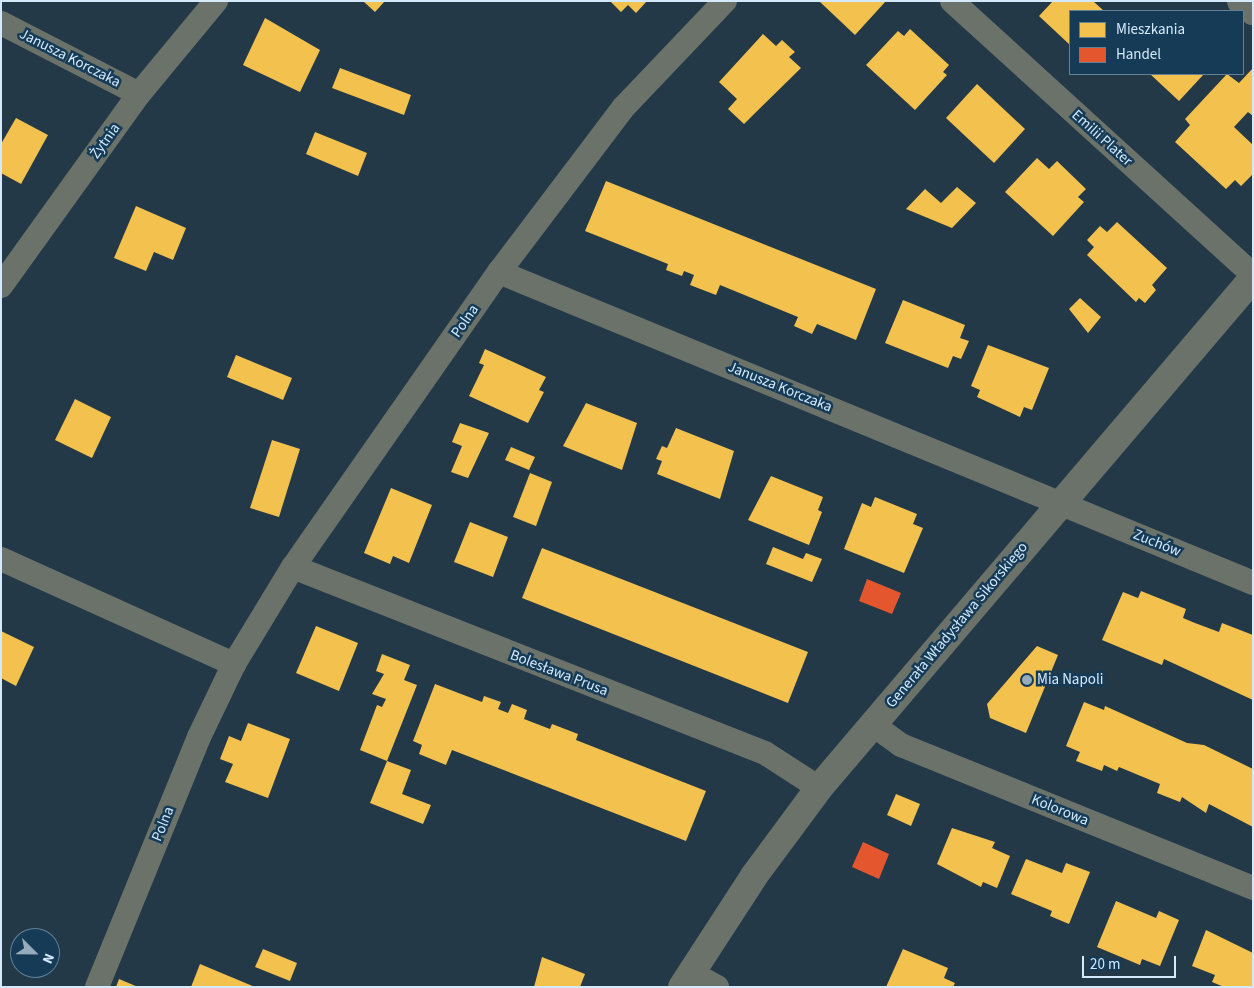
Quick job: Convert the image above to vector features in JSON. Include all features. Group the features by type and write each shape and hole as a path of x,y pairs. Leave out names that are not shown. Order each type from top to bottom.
{"street":[{"name":"Żytnia","path":"1,286 138,94 216,1"},
{"name":"Polna","path":"97,987 199,737 234,664 293,567 499,272 623,108 724,1"},
{"name":"Emilii Plater","path":"952,1 1252,281"},
{"path":"1241,1 1253,11"},
{"name":"Janusza Korczaka","path":"1,23 138,94"},
{"name":"Janusza Korczaka","path":"499,272 1061,503"},
{"name":"Generała Władysława Sikorskiego","path":"686,979 819,788 1252,281"},
{"name":"Zuchów","path":"1061,503 1253,583"},
{"path":"1,559 234,664"},
{"name":"Bolesława Prusa","path":"293,567 765,753 819,788"},
{"name":"Kolorowa","path":"872,724 901,745 1253,888"},
{"path":"686,979 717,987"}],"building: Mieszkania":[{"path":"363,1 385,1 375,12"},
{"path":"610,1 647,1 636,13 628,5 621,12"},
{"path":"819,1 886,1 855,35"},
{"path":"1053,1 1093,1 1103,10 1069,10 1069,44 1039,16"},
{"path":"265,18 320,50 300,92 243,65"},
{"path":"910,29 949,65 943,72 947,75 915,110 866,65 898,31 904,36"},
{"path":"763,34 776,46 782,40 795,52 789,57 801,68 744,124 728,109 737,99 719,82"},
{"path":"340,68 411,95 404,115 332,88"},
{"path":"1253,68 1253,116 1248,112 1234,127 1253,145 1253,174 1241,186 1235,180 1226,189 1175,142 1190,125 1185,119 1226,75 1239,83"},
{"path":"1151,75 1203,75 1179,101"},
{"path":"977,84 1025,129 994,163 946,118"},
{"path":"16,118 48,135 21,184 1,173 1,144"},
{"path":"315,132 367,153 358,176 306,154"},
{"path":"1037,158 1049,169 1057,161 1086,189 1078,197 1084,202 1053,236 1005,192"},
{"path":"606,181 876,289 856,340 817,324 812,334 794,326 798,317 720,285 716,295 690,285 694,275 684,271 682,276 666,270 668,264 585,231"},
{"path":"957,187 976,203 952,228 906,209 925,189 941,203"},
{"path":"136,206 186,228 173,260 154,252 146,271 114,258"},
{"path":"1117,222 1167,268 1152,285 1156,290 1145,303 1139,298 1136,302 1087,255 1094,247 1087,240 1100,226 1107,232"},
{"path":"1080,298 1101,317 1088,333 1069,309"},
{"path":"903,300 965,325 960,338 969,341 961,359 953,356 948,368 885,343"},
{"path":"988,345 1049,368 1032,410 1024,407 1020,417 977,397 980,390 971,386"},
{"path":"485,349 546,377 539,390 544,392 528,423 469,396 484,365 479,363"},
{"path":"236,355 292,378 283,400 227,377"},
{"path":"75,399 111,417 92,458 55,440"},
{"path":"586,403 637,423 622,470 563,446"},
{"path":"460,423 489,433 468,478 451,472 462,446 452,442"},
{"path":"676,428 734,451 720,499 657,474 662,461 656,459 662,446 667,448"},
{"path":"272,440 300,449 279,517 250,508"},
{"path":"511,447 535,457 529,470 505,460"},
{"path":"530,473 552,482 536,526 513,517"},
{"path":"771,476 823,497 818,510 822,512 809,545 748,520"},
{"path":"391,488 432,505 409,563 393,556 390,564 364,553"},
{"path":"875,497 917,514 913,524 923,528 904,573 844,549 862,503 871,507"},
{"path":"470,522 508,537 493,577 454,562"},
{"path":"773,547 803,559 806,553 822,559 812,582 766,564"},
{"path":"542,548 808,652 788,703 522,598"},
{"path":"1141,591 1186,609 1183,618 1195,623 1219,632 1222,623 1253,635 1253,700 1164,659 1162,665 1102,640 1123,592 1138,598"},
{"path":"316,626 358,643 339,691 296,673"},
{"path":"1,631 34,647 16,686 1,678"},
{"path":"1037,646 1058,655 1026,733 990,718 987,704"},
{"path":"382,654 410,665 404,680 417,685 387,761 360,750 377,705 382,707 386,699 372,694 384,674 376,671"},
{"path":"435,684 482,702 484,696 501,702 498,709 508,713 512,704 527,710 524,719 550,729 552,724 578,734 576,740 706,791 686,841 452,750 446,765 419,754 422,745 413,741"},
{"path":"1084,702 1104,710 1105,706 1187,743 1204,745 1253,769 1253,827 1209,804 1206,813 1182,797 1180,802 1157,793 1160,784 1119,767 1117,771 1104,765 1102,771 1076,761 1080,752 1066,746"},
{"path":"248,723 290,739 268,798 225,782 233,764 220,759 229,736 241,741"},
{"path":"387,761 411,770 402,794 431,805 423,824 370,803"},
{"path":"896,794 920,804 911,826 887,815"},
{"path":"952,828 995,842 992,848 1010,856 997,888 983,882 981,887 937,864"},
{"path":"1026,859 1062,873 1066,863 1090,872 1069,924 1050,916 1052,911 1011,894"},
{"path":"1116,901 1156,918 1159,911 1179,920 1160,966 1142,959 1140,965 1097,947"},
{"path":"1206,930 1253,953 1253,987 1224,987 1212,982 1215,975 1192,966"},
{"path":"263,949 297,963 290,981 255,967"},
{"path":"903,949 948,968 944,978 955,983 953,987 886,987"},
{"path":"542,957 585,974 580,987 534,987"},
{"path":"200,964 255,987 191,987"},
{"path":"119,979 138,987 116,987"}],"building: Handel":[{"path":"867,579 901,593 892,614 859,601"},
{"path":"863,842 889,854 879,879 852,867"}],"place":[{"name":"Mia Napoli","path":"1027,680"}]}
